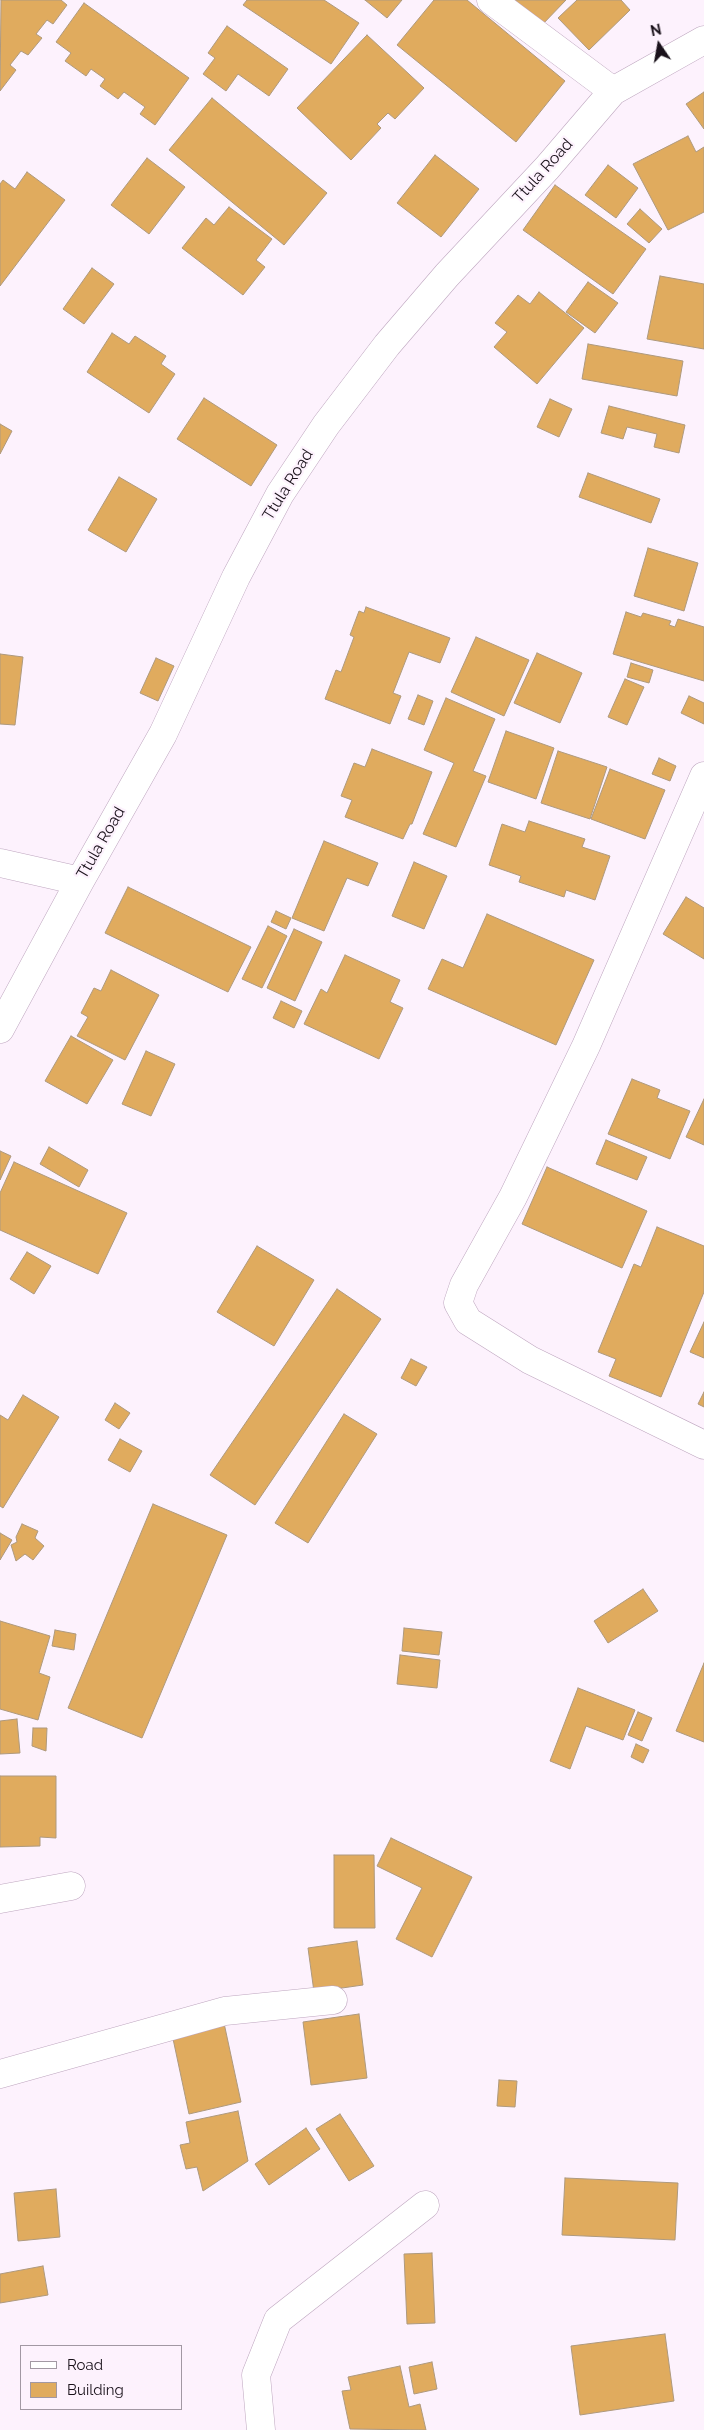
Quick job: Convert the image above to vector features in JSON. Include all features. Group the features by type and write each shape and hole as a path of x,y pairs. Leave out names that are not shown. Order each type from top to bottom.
{"street":[{"path":"491,0 613,90"},
{"name":"Ttula Road","path":"0,1028 80,880 163,734 236,577 280,494 326,425 387,345 447,276 547,168 613,90 704,40"},
{"path":"704,776 586,1046 513,1196 464,1285 458,1303 468,1321 530,1360 704,1445"},
{"path":"0,863 80,880"},
{"path":"0,1899 71,1886"},
{"path":"0,2074 225,2011 333,2000"},
{"path":"261,2430 256,2375 278,2320 426,2205"}],"building":[{"path":"1,0 61,0 67,5 53,24 47,20 36,34 42,38 28,55 21,51 10,65 16,70 0,91"},
{"path":"247,0 324,0 359,23 331,64 243,5"},
{"path":"365,0 402,0 387,18"},
{"path":"434,0 467,0 565,81 516,142 397,45"},
{"path":"514,0 566,0 541,26"},
{"path":"577,0 621,0 630,10 589,50 558,18"},
{"path":"84,3 189,78 155,125 140,114 145,107 124,92 118,99 100,86 105,79 91,69 86,76 65,61 71,53 56,42"},
{"path":"227,26 288,69 269,96 238,74 226,91 203,74 215,58 208,53"},
{"path":"367,35 424,88 395,119 388,113 377,124 381,128 351,160 297,108"},
{"path":"704,92 704,129 686,104"},
{"path":"212,98 327,193 284,245 169,150"},
{"path":"688,136 696,152 704,147 704,212 668,230 633,164"},
{"path":"435,155 479,189 441,237 397,203"},
{"path":"147,158 185,187 149,234 111,205"},
{"path":"608,165 638,188 616,218 585,195"},
{"path":"27,172 65,200 0,286 0,184 3,180 15,189"},
{"path":"555,185 646,249 613,294 523,230"},
{"path":"229,207 272,239 256,260 265,267 243,295 182,248 206,218 214,225"},
{"path":"640,209 662,229 649,243 627,224"},
{"path":"92,268 114,284 84,324 63,309"},
{"path":"660,276 704,284 704,349 647,339"},
{"path":"588,282 618,303 595,333 566,312"},
{"path":"539,292 584,328 537,384 494,347 507,332 495,323 518,295 530,304"},
{"path":"112,333 129,344 135,336 166,356 161,364 175,374 149,413 87,372"},
{"path":"588,344 683,361 677,396 582,379"},
{"path":"204,398 277,445 251,486 177,439"},
{"path":"550,399 572,409 559,437 537,427"},
{"path":"609,406 685,425 679,453 654,447 657,434 627,427 623,439 601,433"},
{"path":"0,424 12,431 0,454"},
{"path":"588,473 660,499 651,523 579,497"},
{"path":"119,477 157,499 126,552 88,530"},
{"path":"648,548 698,563 684,611 634,596"},
{"path":"366,607 450,638 440,663 409,652 393,693 401,696 390,724 325,699 336,670 341,672 354,637 350,635 359,611 364,613"},
{"path":"626,612 641,617 643,613 671,621 669,625 675,627 678,619 704,627 704,681 613,654"},
{"path":"476,637 529,660 504,716 451,692"},
{"path":"537,653 582,673 560,723 514,703"},
{"path":"0,654 23,657 15,725 0,724"},
{"path":"156,658 174,666 158,701 140,693"},
{"path":"631,663 653,670 649,683 627,677"},
{"path":"625,679 644,687 627,725 608,717"},
{"path":"418,695 433,701 424,725 408,719"},
{"path":"689,696 704,703 704,724 681,713"},
{"path":"446,698 495,719 473,771 486,776 456,847 423,834 454,763 424,750"},
{"path":"506,731 554,748 536,799 488,782"},
{"path":"372,749 432,772 412,824 410,824 403,839 345,817 352,800 341,796 354,763 365,767"},
{"path":"558,751 607,767 590,819 541,803"},
{"path":"659,758 676,766 670,781 652,774"},
{"path":"610,769 665,790 645,839 591,819"},
{"path":"529,821 585,839 582,847 610,856 595,900 566,890 564,897 519,882 521,876 489,865 502,824 525,832"},
{"path":"324,841 378,863 368,886 347,878 324,931 292,918"},
{"path":"414,862 447,876 424,929 392,916"},
{"path":"128,887 251,947 228,992 105,933"},
{"path":"686,897 704,908 704,959 663,934"},
{"path":"276,911 291,918 286,929 271,922"},
{"path":"487,914 594,960 556,1045 428,989 442,959 463,968"},
{"path":"268,926 287,936 262,988 242,979"},
{"path":"294,929 322,942 295,1001 267,988"},
{"path":"345,955 400,980 390,1002 403,1008 379,1059 304,1024 321,989 327,993"},
{"path":"111,970 159,995 125,1060 77,1036 88,1017 81,1013 94,988 101,991"},
{"path":"281,1001 302,1011 294,1028 273,1018"},
{"path":"71,1036 113,1060 87,1104 45,1081"},
{"path":"146,1051 175,1064 151,1116 122,1104"},
{"path":"632,1079 660,1090 657,1098 690,1111 670,1159 608,1134"},
{"path":"704,1099 704,1145 686,1137"},
{"path":"606,1140 647,1157 637,1180 596,1164"},
{"path":"49,1147 88,1170 79,1187 40,1164"},
{"path":"0,1151 11,1156 0,1180"},
{"path":"14,1162 127,1213 98,1274 0,1230 0,1193"},
{"path":"547,1167 647,1211 622,1268 522,1224"},
{"path":"657,1227 704,1246 704,1292 661,1397 609,1376 616,1359 598,1352 634,1264 641,1267"},
{"path":"257,1246 314,1280 274,1346 217,1312"},
{"path":"27,1252 51,1266 34,1294 10,1279"},
{"path":"337,1289 381,1319 255,1505 210,1475"},
{"path":"704,1322 704,1358 690,1352"},
{"path":"411,1359 427,1367 416,1386 401,1378"},
{"path":"704,1392 704,1407 698,1404"},
{"path":"23,1395 59,1417 3,1508 0,1506 0,1415 8,1420"},
{"path":"115,1403 130,1413 119,1429 105,1420"},
{"path":"344,1414 377,1434 308,1543 275,1523"},
{"path":"120,1439 142,1451 130,1472 108,1460"},
{"path":"153,1504 227,1535 142,1738 68,1708"},
{"path":"22,1524 38,1531 35,1538 44,1546 33,1560 25,1554 16,1561 11,1545 17,1542 16,1537"},
{"path":"0,1533 12,1540 0,1560"},
{"path":"643,1589 658,1611 608,1643 594,1621"},
{"path":"0,1621 50,1636 39,1673 50,1677 38,1720 0,1709"},
{"path":"404,1628 442,1632 439,1655 402,1651"},
{"path":"55,1630 76,1634 74,1650 52,1646"},
{"path":"400,1655 440,1660 437,1688 397,1684"},
{"path":"704,1663 704,1742 676,1731"},
{"path":"578,1688 635,1710 623,1740 586,1726 570,1769 550,1761"},
{"path":"638,1712 652,1718 642,1741 628,1735"},
{"path":"17,1719 20,1753 0,1754 0,1721"},
{"path":"33,1728 47,1728 46,1751 32,1746"},
{"path":"636,1744 649,1750 643,1763 631,1757"},
{"path":"0,1776 56,1776 56,1838 40,1837 40,1846 0,1847"},
{"path":"391,1838 472,1877 432,1957 396,1939 422,1888 377,1866"},
{"path":"334,1855 374,1855 375,1928 334,1928"},
{"path":"357,1941 363,1985 314,1992 308,1948"},
{"path":"359,2014 367,2078 311,2085 303,2022"},
{"path":"224,2023 241,2102 189,2114 172,2034"},
{"path":"499,2080 517,2081 515,2107 497,2106"},
{"path":"238,2111 248,2161 203,2191 197,2167 186,2169 180,2145 190,2143 186,2122"},
{"path":"340,2114 374,2166 349,2181 316,2129"},
{"path":"306,2128 320,2149 269,2185 255,2164"},
{"path":"565,2178 678,2183 675,2240 562,2235"},
{"path":"56,2189 60,2237 18,2241 14,2193"},
{"path":"432,2253 435,2323 407,2324 404,2254"},
{"path":"43,2266 48,2295 0,2303 0,2274"},
{"path":"665,2334 674,2401 580,2415 571,2346"},
{"path":"432,2362 437,2389 414,2394 409,2367"},
{"path":"400,2366 409,2407 420,2404 426,2430 350,2429 342,2391 351,2390 348,2377"}]}
